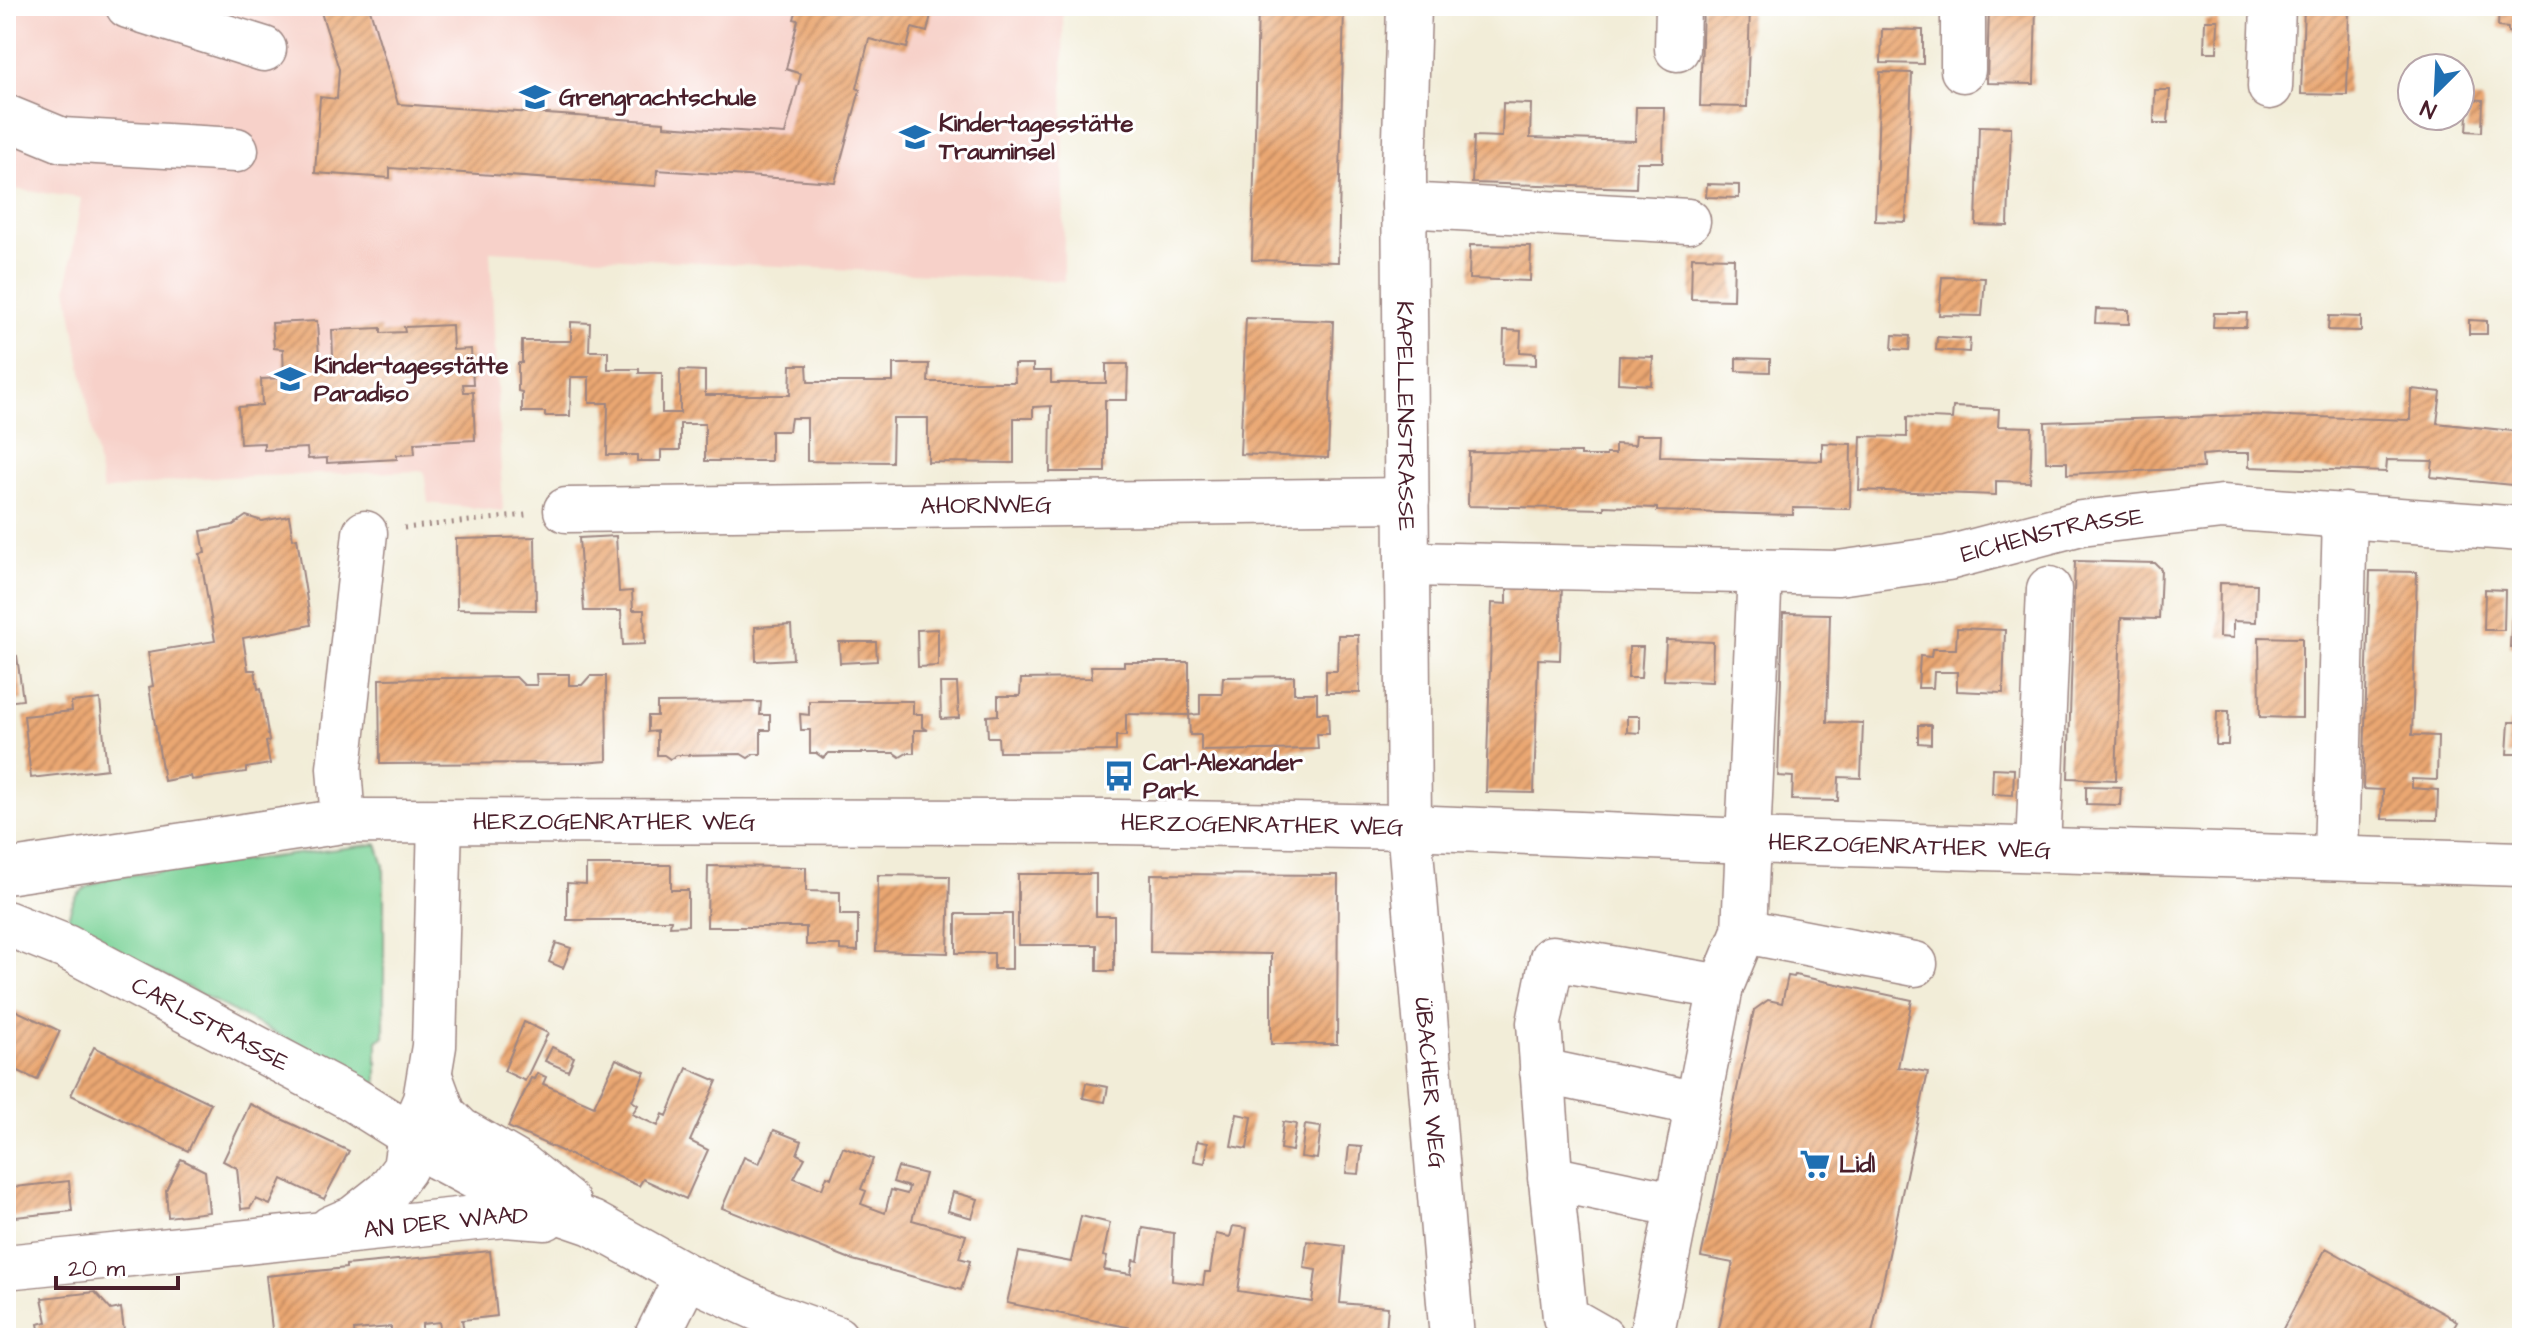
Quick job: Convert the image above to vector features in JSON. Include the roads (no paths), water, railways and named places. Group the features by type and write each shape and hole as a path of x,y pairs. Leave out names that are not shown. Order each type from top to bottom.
{"street":[{"path":"128,6 264,49"},
{"name":"KAPELLENSTRASSE","path":"1409,6 1404,205 1409,827"},
{"path":"1677,49 1678,6"},
{"path":"1963,6 1963,70"},
{"path":"2270,87 2273,6"},
{"path":"6,117 62,140 236,150"},
{"path":"1404,205 1688,221"},
{"name":"AHORNWEG","path":"566,510 1407,500"},
{"name":"EICHENSTRASSE","path":"1408,564 1838,573 1948,558 2081,523 2222,507 2522,529"},
{"path":"2336,857 2345,515"},
{"path":"343,821 339,768 365,533"},
{"path":"1651,1338 1721,987 1744,931 1760,571"},
{"path":"2038,849 2049,589"},
{"name":"HERZOGENRATHER WEG","path":"6,872 343,821 1089,822 1409,827 1748,841 2522,864"},
{"name":"CARLSTRASSE","path":"410,1135 425,1100 434,1046 440,821"},
{"name":"ÜBACHER WEG","path":"1409,827 1452,1338"},
{"name":"CARLSTRASSE","path":"6,923 66,947 351,1098 410,1135 439,1158 504,1193 592,1223"},
{"path":"1744,931 1915,964"},
{"path":"1602,1338 1565,1317 1550,1178 1539,1023 1552,958 1721,987"},
{"path":"1542,1071 1698,1104"},
{"name":"CARLSTRASSE","path":"430,1076 444,1114 460,1130 522,1166 592,1223 687,1276 772,1315 836,1338"},
{"name":"AN DER WAAD","path":"298,1238 345,1224 374,1206 405,1168 410,1135"},
{"path":"1550,1178 1678,1205"},
{"name":"AN DER WAAD","path":"6,1267 505,1215 592,1223"},
{"path":"656,1338 687,1276"}],"place":[{"name":"Grengrachtschule","path":"535,97"},
{"name":"Kindertagesstätte Trauminsel","path":"915,137"},
{"name":"Kindertagesstätte Paradiso","path":"290,379"},
{"name":"Carl-Alexander Park","path":"1119,776"},
{"name":"Lidl","path":"1815,1164"}]}
